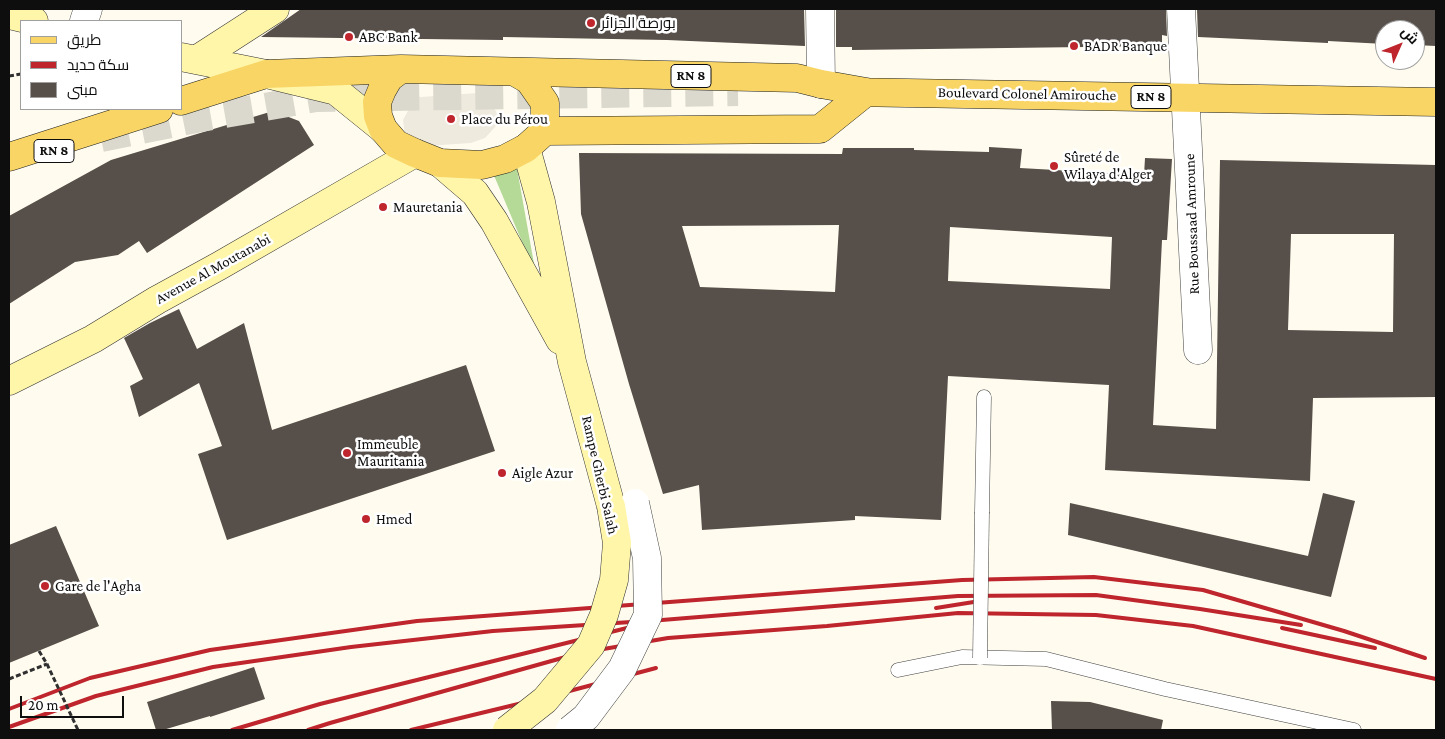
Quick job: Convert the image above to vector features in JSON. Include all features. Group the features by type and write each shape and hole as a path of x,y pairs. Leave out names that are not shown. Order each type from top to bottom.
{"main road":[{"path":"401,69 390,78 377,102 378,116 383,129 396,144 440,163 482,164 505,159 535,139 820,129 866,92"},
{"path":"182,101 266,74 401,69 515,72 529,80 545,103 535,139"},
{"name":"RN 8","path":"515,72 797,78 866,92"},
{"name":"Boulevard Colonel Amirouche","path":"738,92 866,92 1436,102"},
{"path":"9,157 106,131 157,110"},
{"name":"RN 8","path":"9,164 106,131"}],"street":[{"path":"820,9 821,84"},
{"name":"Rue Boussaad Amroune","path":"1181,9 1198,350"},
{"path":"9,15 30,20"},
{"path":"189,59 266,15"},
{"path":"266,15 248,43 250,55 266,74"},
{"path":"189,59 266,74 336,91 383,129"},
{"path":"106,131 142,110"},
{"name":"Rampe Gherbi Salah","path":"507,730 545,700 591,645 604,615 614,580 616,543 623,504 572,362 541,202 535,139"},
{"name":"Avenue Al Moutanabi","path":"9,381 93,339 157,300 415,153"},
{"name":"Rampe Gherbi Salah","path":"440,163 476,193 494,221 572,362"},
{"path":"570,730 586,716 622,669 648,615 647,558 623,504"}],"lane":[{"path":"980,658 984,397"},
{"path":"898,670 962,658 1046,659 1165,689 1354,730"}],"path":[{"path":"39,650 48,664 78,730"},
{"path":"9,679 48,664"}],"green space":[{"path":"516,163 536,275 490,166"}],"shaded area":[{"name":"Place du Pérou","path":"477,93 489,99 499,117 497,125 485,138 471,143 427,146 405,136 403,120 416,96"}],"building":[{"path":"301,9 804,9 805,46 667,40 503,37 503,40 261,37"},
{"path":"836,9 1166,9 1167,36 1162,35 1162,46 852,50 852,47 836,47"},
{"path":"1197,9 1436,9 1436,46 1425,45 1425,20 1375,20 1375,43 1198,37"},
{"path":"273,111 299,121 314,145 147,253 139,241 118,255 75,262 9,304 9,216 111,160"},
{"path":"989,147 1022,149 1020,168 1144,175 1145,158 1172,159 1167,240 1162,240 1153,425 1216,429 1220,160 1436,165 1436,397 1313,398 1310,481 1105,470 1109,385 948,376 941,520 855,516 855,520 702,530 699,485 663,494 629,384 581,214 579,153 842,154 843,148 914,148 914,150 989,152","holes":["839,225 835,292 700,287 682,226","950,227 1112,237 1110,289 948,281","1291,234 1394,234 1393,332 1288,330"]},
{"name":"Immeuble Mauritania","path":"179,309 197,349 244,323 272,430 466,365 495,451 227,540 198,454 222,446 199,383 139,417 130,386 143,379 124,338"},
{"path":"1323,493 1355,501 1331,597 1068,535 1070,503 1308,556"},
{"name":"Gare de l'Agha","path":"56,526 99,626 9,663 9,545"},
{"path":"254,667 265,699 210,717 163,730 156,730 147,702"},
{"path":"1051,701 1090,702 1163,720 1161,730 1052,730"}],"tunnel":[{"path":"101,138 316,98 738,92"}],"railway":[{"path":"9,709 90,678 210,650 417,621 962,580 1094,577 1203,590 1344,631 1425,658"},
{"path":"9,727 96,696 213,667 351,647 493,631 662,620 958,596 1096,595 1301,625"},
{"path":"936,608 980,601"},
{"path":"308,730 580,653 668,638 827,626 958,613 1096,615 1193,626 1436,679"},
{"path":"232,730 320,704 631,627"},
{"path":"1282,628 1375,648"},
{"path":"411,730 656,668"}],"place":[{"name":"بورصة الجزائر","path":"591,23"},
{"name":"ABC Bank","path":"349,37"},
{"name":"BADR Banque","path":"1074,46"},
{"name":"Place du Pérou","path":"451,119"},
{"name":"Sûreté de Wilaya d'Alger","path":"1054,166"},
{"name":"Mauretania","path":"383,207"},
{"name":"Immeuble Mauritania","path":"347,453"},
{"name":"Aigle Azur","path":"502,473"},
{"name":"Hmed","path":"366,519"},
{"name":"Gare de l'Agha","path":"45,586"}]}
